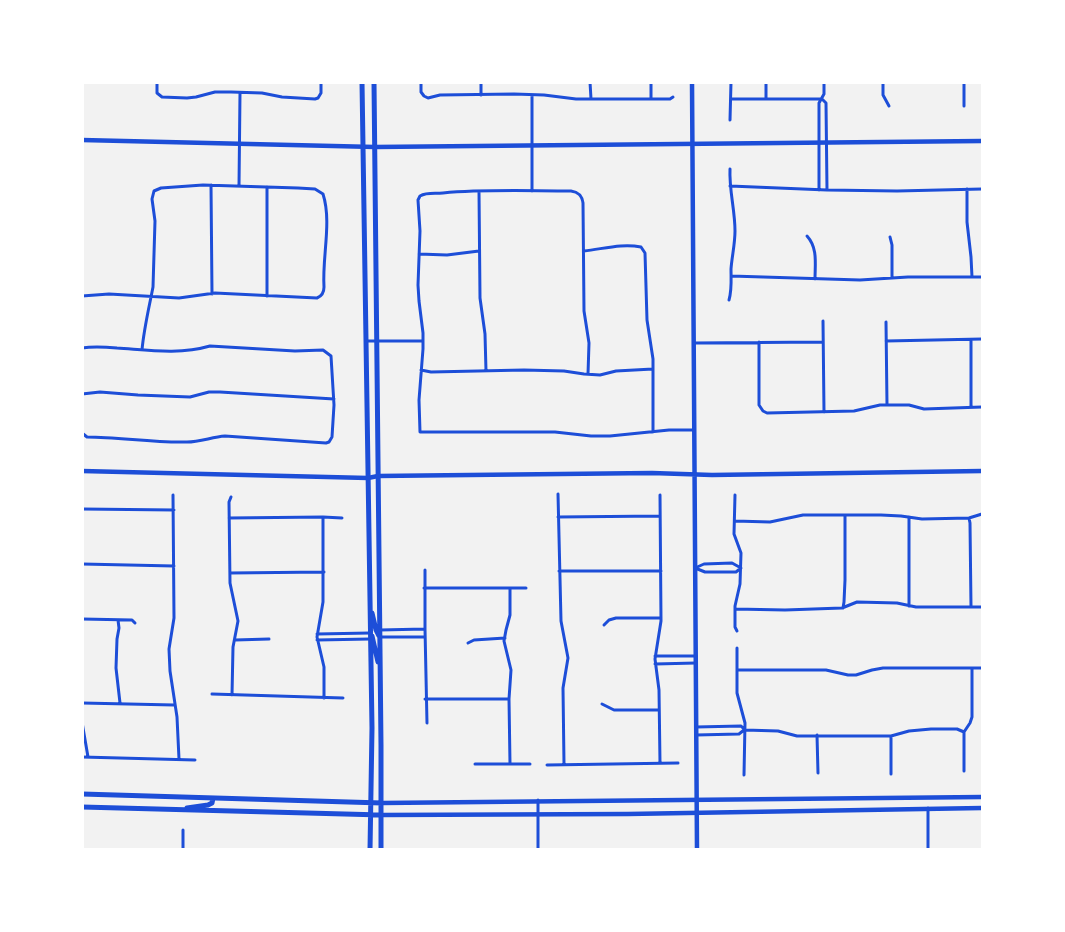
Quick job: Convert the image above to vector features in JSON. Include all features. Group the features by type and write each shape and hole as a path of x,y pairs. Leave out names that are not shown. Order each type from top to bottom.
{"main road":[{"path":"362,82 372,728 370,850"},
{"path":"374,82 381,850"},
{"path":"692,82 697,850"},
{"path":"82,140 362,147 982,141"},
{"path":"82,471 368,478 378,476 652,472 712,475 982,471"},
{"path":"370,603 376,630 380,637"},
{"path":"370,632 380,670"},
{"path":"82,794 371,803 982,797"},
{"path":"177,810 208,805 212,803 213,798"},
{"path":"82,808 371,816 982,808"}],"street":[{"path":"157,82 157,93 162,98 196,98 215,92 262,93 282,97 315,99 320,96 321,82"},
{"path":"421,82 421,92 428,98 482,95 544,95 568,99 670,99 673,97"},
{"path":"481,82 482,95"},
{"path":"590,82 590,99"},
{"path":"651,82 651,99"},
{"path":"730,120 731,82"},
{"path":"766,82 766,99"},
{"path":"820,190 819,103 824,94 824,82"},
{"path":"883,82 884,95 889,106"},
{"path":"964,82 964,106"},
{"path":"239,186 240,93"},
{"path":"532,95 532,191"},
{"path":"730,99 822,99"},
{"path":"822,99 826,104 827,190"},
{"path":"730,169 735,228 730,300"},
{"path":"211,185 212,294"},
{"path":"82,296 109,294 151,297 179,298 212,294 320,297 324,286 327,236 324,196 321,192 298,188 211,185 161,188 154,192 152,199 155,221 154,272 151,297 144,330 142,350"},
{"path":"730,186 897,191 982,189"},
{"path":"266,187 267,296"},
{"path":"968,189 967,222 972,277"},
{"path":"588,374 589,342 584,311 583,203 580,194 571,191 460,191 436,194 427,193 420,196 418,200 420,216 418,293 423,341 419,400 420,432 555,432 610,436 694,430"},
{"path":"479,191 480,298 485,334 486,371"},
{"path":"807,236 815,251 815,279"},
{"path":"890,237 892,245 892,278"},
{"path":"584,251 618,246 636,246 641,247 645,253 647,310 653,369 653,432"},
{"path":"419,254 447,256 480,251"},
{"path":"731,276 860,280 982,277"},
{"path":"823,321 824,412"},
{"path":"886,322 886,405"},
{"path":"886,341 982,339"},
{"path":"366,340 423,341"},
{"path":"971,340 971,408"},
{"path":"759,342 759,405 767,413 854,412 886,405 908,405 924,409 982,407"},
{"path":"694,343 823,342"},
{"path":"82,348 101,347 178,352 210,346 295,351 323,350 330,356 334,398 332,436 329,442 326,443 225,436 188,442 164,442 87,437 83,434"},
{"path":"421,370 431,372 564,371 600,375 616,371 653,369"},
{"path":"82,394 100,392 138,396 190,397 210,392 220,392 334,398"},
{"path":"558,494 561,627 568,658 563,688 564,764"},
{"path":"173,495 174,618 169,649 170,671 177,717 179,759"},
{"path":"660,495 661,627 655,656 659,690 660,763"},
{"path":"735,495 734,534 741,553 740,584 734,606 737,631"},
{"path":"231,497 229,502 230,583 238,621 233,654 232,695"},
{"path":"82,509 174,510"},
{"path":"735,521 770,522 803,515 881,515 922,519 969,518 982,514"},
{"path":"842,608 845,580 846,515"},
{"path":"230,518 323,516 342,518"},
{"path":"323,516 323,602 317,640 324,667 324,698"},
{"path":"558,517 660,516"},
{"path":"909,517 909,606"},
{"path":"969,518 971,606"},
{"path":"695,568 704,564 732,563 741,568"},
{"path":"82,564 174,566"},
{"path":"695,568 705,572 736,572 741,568"},
{"path":"425,570 427,722"},
{"path":"560,571 661,570"},
{"path":"230,573 324,572"},
{"path":"424,588 526,588"},
{"path":"510,588 510,615 504,638 511,670 509,699 510,764"},
{"path":"735,609 842,608 857,602 897,603 916,607 982,606"},
{"path":"604,625 616,618 661,618"},
{"path":"82,619 132,620 135,622"},
{"path":"118,620 116,668 120,704"},
{"path":"380,630 425,629"},
{"path":"317,634 370,632"},
{"path":"380,637 425,637"},
{"path":"468,643 474,640 504,638"},
{"path":"235,640 270,639"},
{"path":"317,640 370,639"},
{"path":"737,648 737,693 745,723 744,774"},
{"path":"655,656 696,656"},
{"path":"655,664 696,663"},
{"path":"737,670 826,670 856,675 883,668 982,668"},
{"path":"964,770 964,732 972,718 972,668"},
{"path":"212,694 343,698"},
{"path":"426,699 509,699"},
{"path":"82,703 174,705"},
{"path":"602,704 614,710 659,710"},
{"path":"82,722 88,757"},
{"path":"696,727 740,726 745,730"},
{"path":"696,735 739,734 745,730 778,731 797,736 891,736 909,731 931,729 957,729 964,732"},
{"path":"817,735 818,773"},
{"path":"891,736 891,774"},
{"path":"82,757 195,760"},
{"path":"547,765 678,763"},
{"path":"474,764 530,764"},
{"path":"538,800 538,850"},
{"path":"928,808 928,850"},
{"path":"183,830 183,850"}]}
